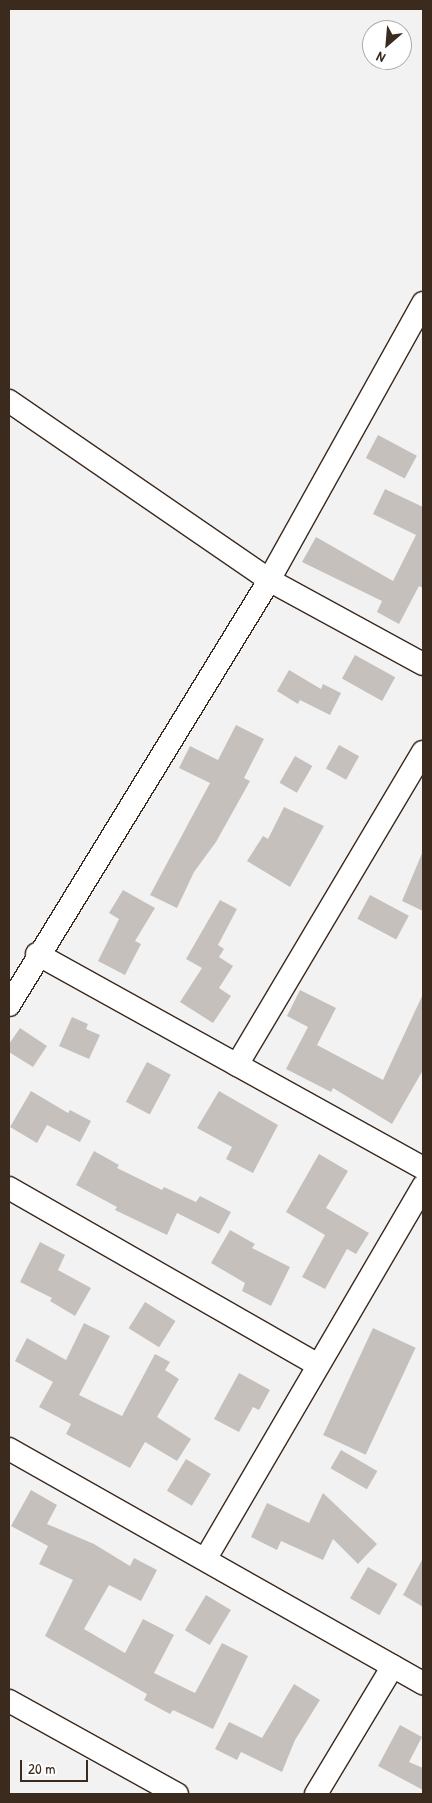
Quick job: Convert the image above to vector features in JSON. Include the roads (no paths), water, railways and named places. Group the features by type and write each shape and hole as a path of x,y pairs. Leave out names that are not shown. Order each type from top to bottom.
{"street":[{"path":"9,1005 16,976 38,954 269,580 423,303"},
{"path":"9,401 269,580 423,664"},
{"path":"237,1065 423,752"},
{"path":"38,954 423,1168"},
{"path":"206,1558 423,1186"},
{"path":"9,1188 318,1365"},
{"path":"9,1448 206,1558 423,1683"},
{"path":"316,1794 393,1666"},
{"path":"9,1702 177,1794"}]}
